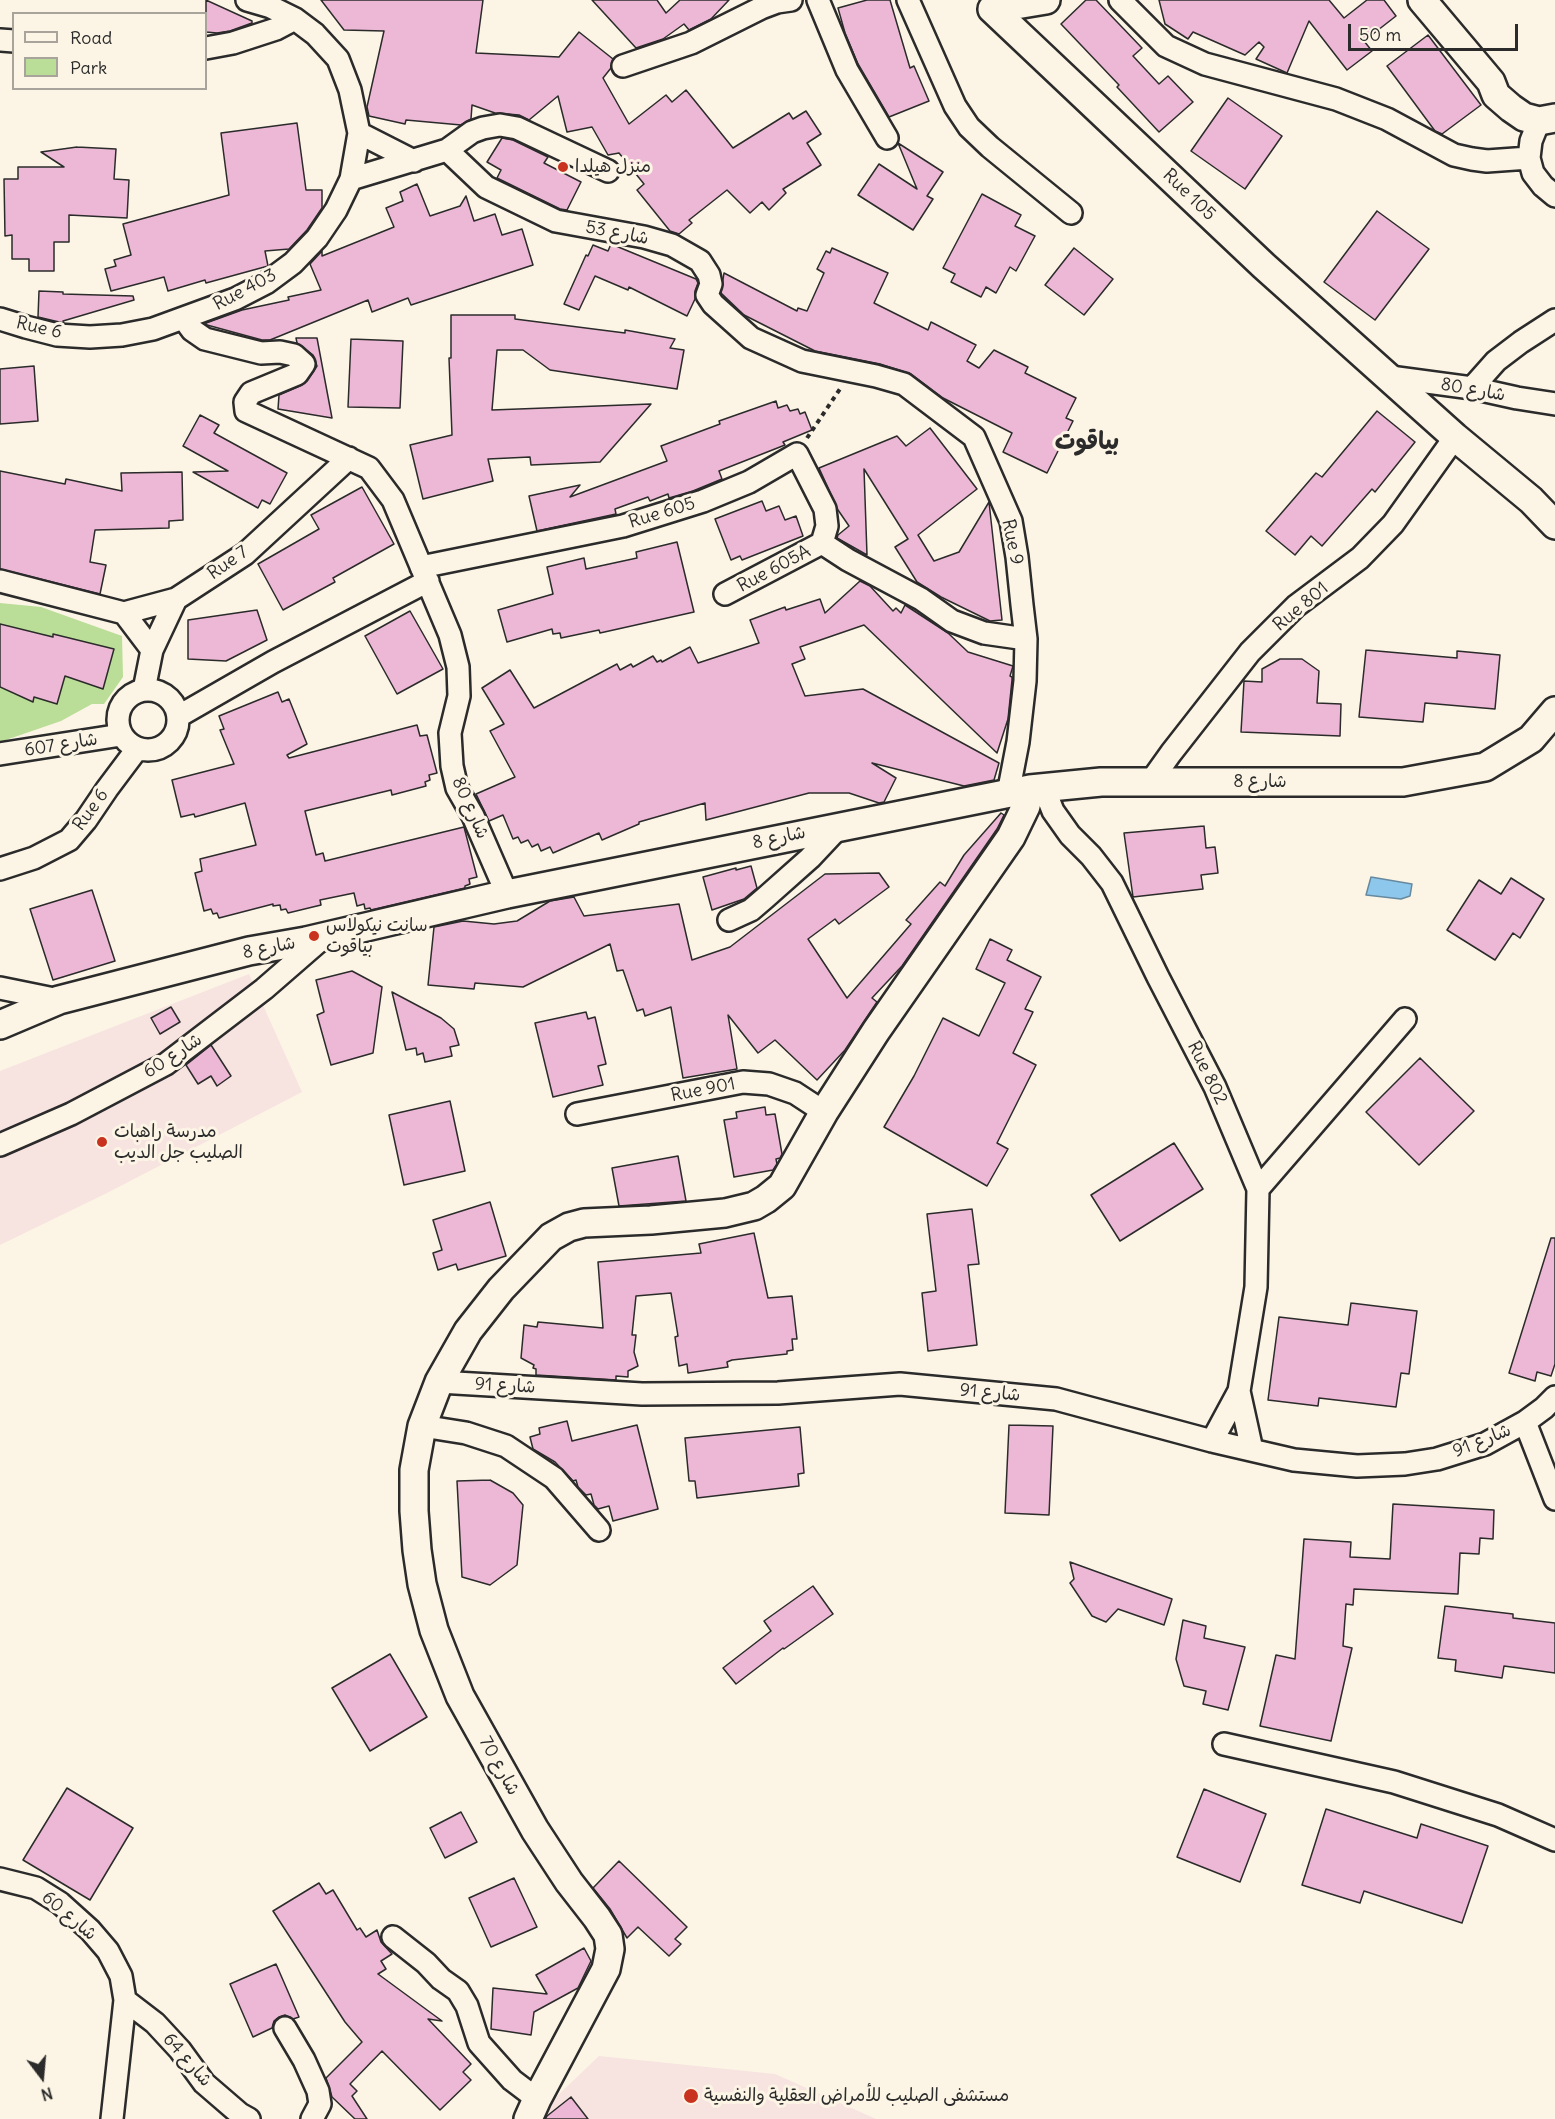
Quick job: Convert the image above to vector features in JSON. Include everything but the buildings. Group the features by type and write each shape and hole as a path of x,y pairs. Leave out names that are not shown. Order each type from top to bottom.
{"street":[{"name":"Rue 403","path":"184,319 255,288 293,262 317,238 330,219 351,178 359,133 350,90 338,59 315,34 295,19 271,7 247,0"},
{"path":"623,66 691,43 761,8 791,0"},
{"path":"818,0 848,70 888,138"},
{"path":"908,0 955,106 969,127 1071,213"},
{"path":"987,4 1046,0"},
{"path":"1120,0 1166,46 1205,64 1336,99 1387,119 1454,155 1487,161 1528,158"},
{"path":"1422,0 1491,82 1508,87 1533,102 1542,103 1550,113 1531,141 1528,158 1533,173 1555,196"},
{"name":"Rue 105","path":"987,4 1264,266 1390,377"},
{"path":"207,48 233,44 295,19"},
{"path":"351,178 447,150 472,132 500,126 517,128 608,171"},
{"path":"359,133 414,161"},
{"name":"شارع 53","path":"447,150 486,187 556,221 644,237 672,245 699,261 709,275 711,284 707,295 713,304 751,338 802,361 852,371"},
{"name":"Rue 6","path":"0,319 57,334 90,337 153,329 184,319"},
{"name":"شارع 80","path":"184,319 192,330 205,339 261,353 280,352 294,355 304,364 297,374 251,393 245,402 246,411 369,468 393,500 450,635 458,667 459,696 450,733 452,766 457,788 473,816 507,894"},
{"path":"1472,388 1496,361 1555,320"},
{"name":"Rue 9","path":"852,371 904,384 974,437 1011,521 1026,639 1025,681 1018,742 1027,790"},
{"path":"1390,377 1455,437 1531,500 1555,525"},
{"name":"شارع 80","path":"1390,377 1472,388 1555,404"},
{"name":"Rue 801","path":"1151,781 1250,652 1296,606 1360,558 1393,524 1455,437"},
{"path":"797,454 825,510 827,526 822,543 848,560 921,598 952,621 984,633 1026,639"},
{"name":"Rue 605","path":"179,716 425,574 623,526 712,497 749,482 797,454"},
{"name":"Rue 7","path":"176,599 244,554 349,458"},
{"name":"Rue 605A","path":"725,594 822,543"},
{"path":"0,581 124,613 176,599"},
{"path":"144,690 152,650 176,599"},
{"path":"124,613 152,650"},
{"path":"144,690 160,692 172,701 179,716 177,731 168,744 153,751 137,749 128,744 121,735 118,723 119,712 124,701 144,690"},
{"name":"شارع 8","path":"0,1025 59,1000 249,951 306,941 507,894 1027,790 1101,782 1403,782 1485,767 1531,739 1555,711"},
{"name":"شارع 607","path":"0,754 121,735"},
{"name":"Rue 6","path":"0,869 34,858 69,840 137,749"},
{"name":"شارع 70","path":"532,2109 606,1969 610,1949 608,1935 568,1882 530,1821 460,1696 434,1630 422,1584 414,1511 414,1470 422,1426 439,1382 468,1331 501,1289 551,1237 569,1227 585,1223 725,1213 754,1206 782,1186 824,1112 876,1031 1011,837 1026,806 1027,790"},
{"name":"Rue 802","path":"1027,790 1053,810 1112,883 1215,1087 1258,1189 1256,1287 1239,1391 1212,1441"},
{"path":"729,920 751,910 810,858 840,826"},
{"name":"شارع 60","path":"0,1145 70,1114 166,1064 247,1003 325,935"},
{"path":"0,988 59,1000"},
{"path":"1258,1189 1405,1019"},
{"name":"Rue 901","path":"577,1114 743,1082 769,1084 795,1093 824,1112"},
{"name":"شارع 91","path":"439,1382 642,1394 778,1393 900,1384 1056,1399 1212,1441 1294,1460 1357,1466 1405,1464 1437,1459 1485,1444 1526,1422 1555,1396"},
{"name":"Rue 802","path":"1239,1391 1252,1450"},
{"name":"شارع 91","path":"1526,1422 1555,1498"},
{"path":"422,1426 466,1433 506,1446 554,1479 599,1530"},
{"path":"1224,1744 1405,1785 1498,1815 1555,1840"},
{"name":"شارع 60","path":"0,1879 36,1888 60,1903 90,1930 108,1951 121,1976 125,2000 112,2119"},
{"path":"393,1937 458,1991 467,2006 479,2043 512,2080 532,2109"},
{"name":"شارع 64","path":"125,2000 155,2023 180,2050 204,2083 249,2119"},
{"path":"285,2028 304,2060 318,2091 320,2104 312,2119"}],"path":[{"path":"797,454 852,371"}],"shaded area":[{"name":"مدرسة راهبات الصليب جل الديب","path":"249,974 302,1092 107,1193 0,1245 0,1071"},
{"name":"مستشفى الصليب للأمراض العقلية والنفسية","path":"599,2056 775,2074 876,2119 533,2119"}],"green space":[{"path":"0,603 41,607 122,636 123,677 104,704 92,704 61,721 0,742"}],"water":[{"path":"1371,877 1412,884 1410,896 1401,899 1366,895"}],"place":[{"name":"منزل هيلدا","path":"563,167"},
{"name":"سانت نيكولاس بياقوت","path":"314,936"},
{"name":"مدرسة راهبات الصليب جل الديب","path":"102,1142"},
{"name":"مستشفى الصليب للأمراض العقلية والنفسية","path":"691,2096"}],"district":[{"name":"بياقوت","path":"1087,442"}]}
